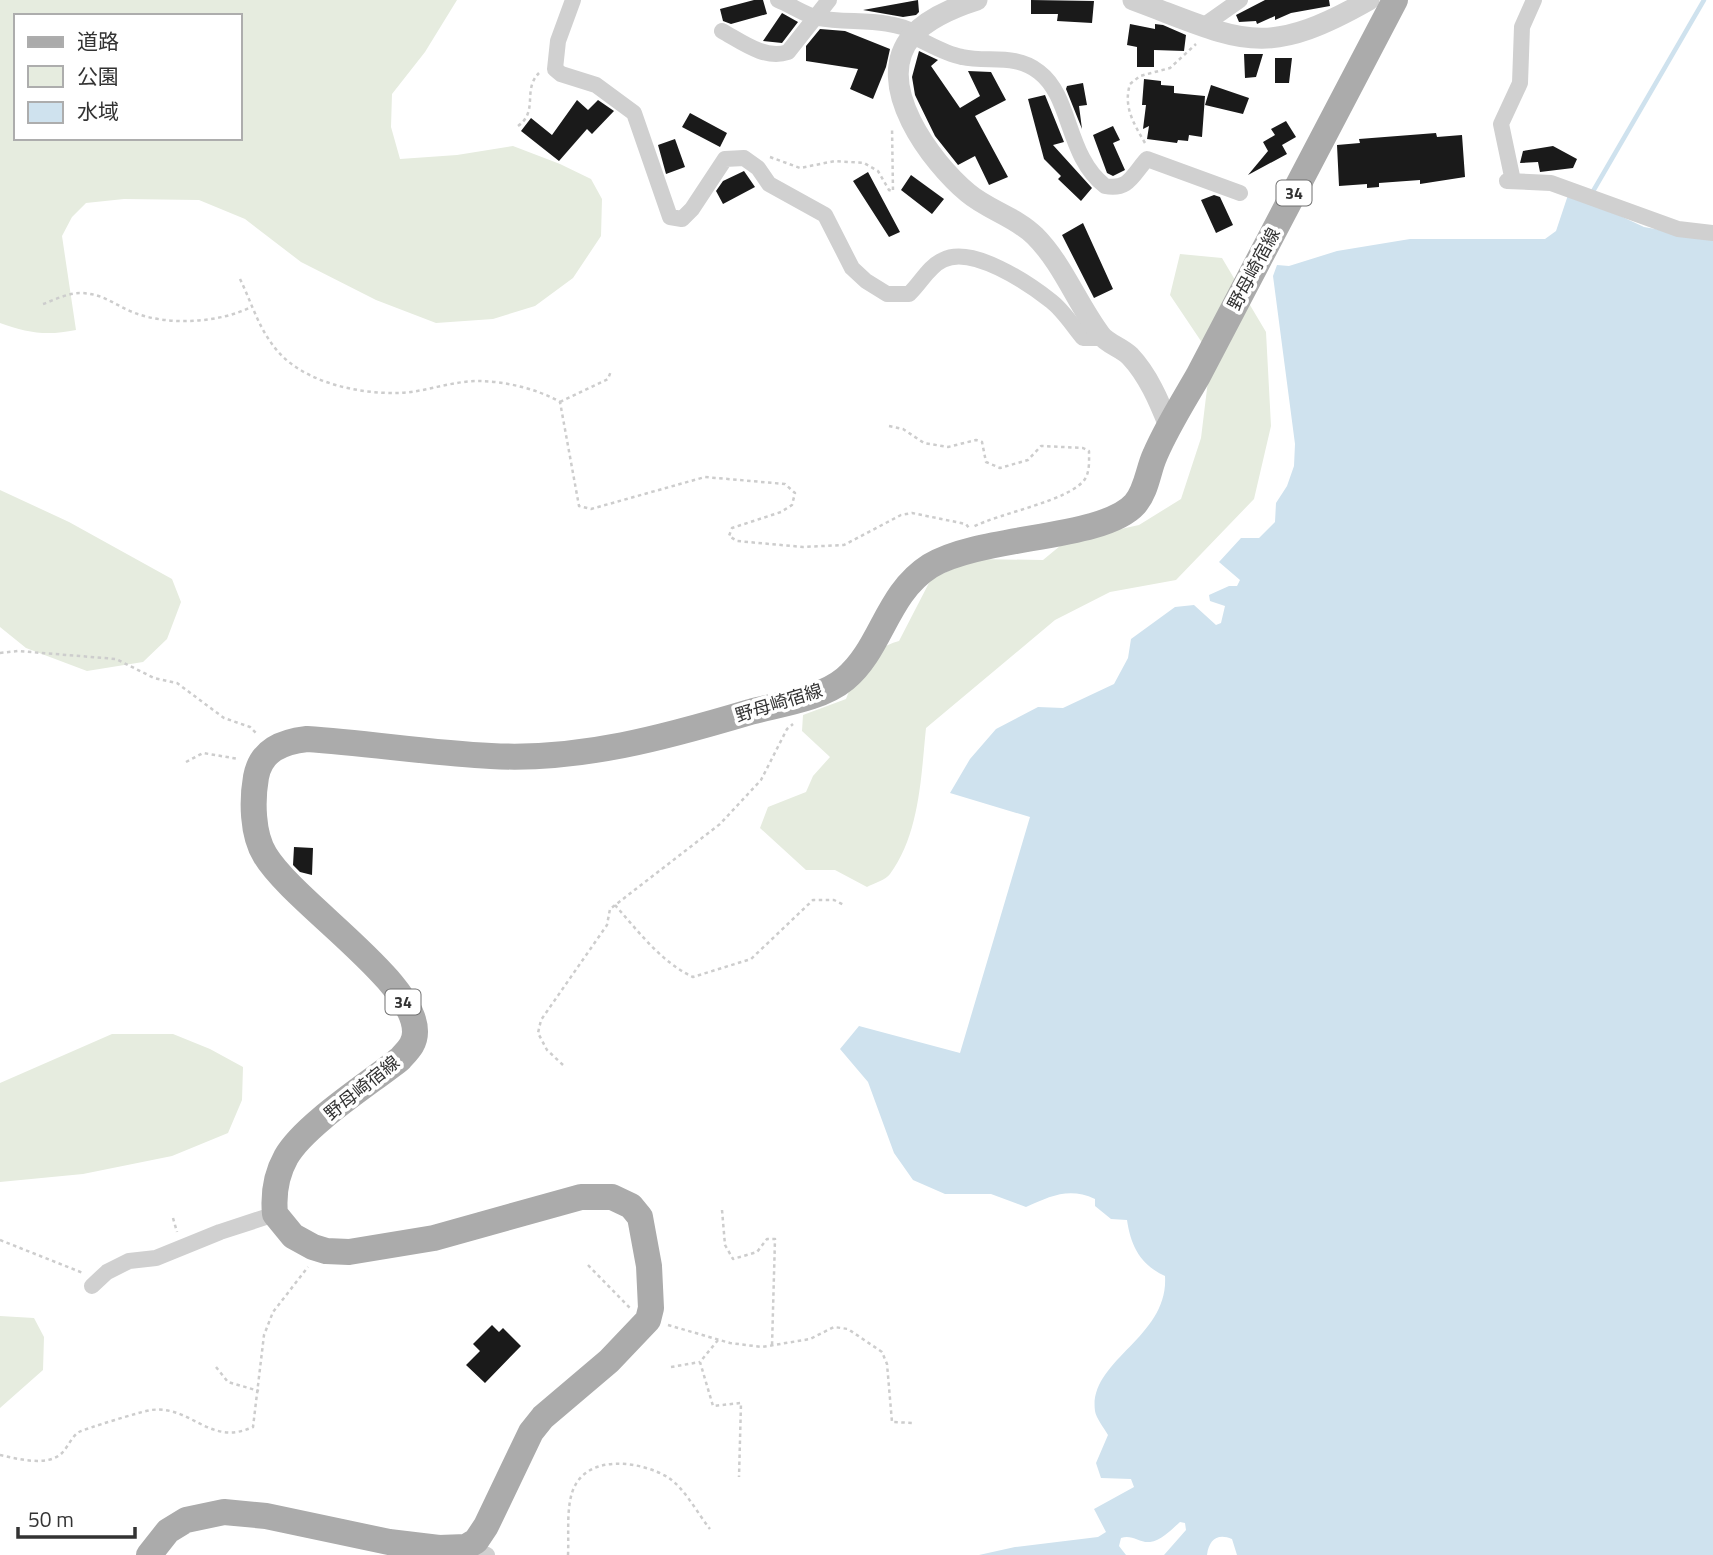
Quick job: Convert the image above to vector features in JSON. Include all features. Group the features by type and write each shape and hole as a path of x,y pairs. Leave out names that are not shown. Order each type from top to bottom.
{"main road":[{"name":"野母崎宿線","path":"275,1214 276,1181 287,1155 305,1134 400,1059 411,1047 415,1035 412,1014 382,973 297,892 266,856 259,841 254,808 266,756 289,741 307,739 493,757 571,753 626,747 719,721 821,691 845,679 864,654 902,590 932,565 974,538 1059,532 1122,514 1136,503 1169,426 1198,376 1384,3"},
{"path":"149,1555 169,1531 186,1520 224,1512 266,1516 389,1542 476,1551 476,1541 486,1526 531,1432 543,1418 609,1362 646,1322 652,1294 640,1217 631,1206 612,1197 581,1197 446,1235 369,1248 326,1251 293,1236 275,1214"}],"street":[{"path":"573,0 558,41 555,69 561,74 596,85 634,113 667,213 674,219 682,219 692,209 725,159 744,158 758,168 769,184 825,215 852,268 887,294 909,294 933,267 944,259 960,255 982,260 1022,281 1053,302 1083,338 1103,338"},
{"path":"778,0 815,17 868,22 914,35 962,58 998,58 1036,70 1053,88 1082,161 1105,186 1121,187 1132,181 1147,159 1240,193"},
{"path":"722,31 766,53 779,55 788,52 829,0"},
{"name":"野母崎宿線","path":"1133,0 1213,29 1258,40 1282,38 1384,3"},
{"path":"1213,29 1240,0"},
{"path":"1534,0 1522,27 1520,83 1501,124 1510,181 1551,183 1678,229 1713,233"},
{"path":"969,1 914,35 901,64 901,92 917,133 933,159 970,195 1020,223 1037,237 1103,338 1128,354 1142,371 1169,426"},
{"path":"96,1282 129,1261 156,1258 220,1232 275,1214"}],"path":[{"path":"1147,159 1149,149 1135,128 1128,104 1132,80 1170,68 1197,43 1218,40 1213,29"},
{"path":"518,126 530,113 531,83 540,72 555,69"},
{"path":"744,158 754,150 800,168 856,161 878,171 889,190 893,191 892,120"},
{"path":"240,279 270,341 286,360 324,381 348,388 399,393 478,381 547,394 560,402 579,506 591,509 705,477 785,484 794,493 792,505 781,512 732,528 729,536 737,541 803,547 844,545 889,520 912,513 966,524 974,538 989,518 1056,497 1079,485 1089,469 1089,452 1083,448 1041,446 1028,460 1000,468 986,462 982,442 976,440 959,447 924,443 903,429 889,426"},
{"path":"43,304 76,293 95,294 116,301 134,313 160,320 199,320 239,313 253,306"},
{"path":"560,402 608,379 611,371"},
{"path":"0,653 18,651 116,659 154,678 177,683 224,718 250,727 266,756"},
{"path":"564,1065 547,1050 538,1033 541,1020 607,925 610,909 720,824 761,780 787,729 797,722"},
{"path":"186,762 203,752 266,756"},
{"path":"615,905 679,971 693,977 751,959 813,900 834,900 844,905"},
{"path":"722,1210 726,1245 733,1259 757,1252 767,1240 775,1239 772,1346"},
{"path":"0,1240 96,1282"},
{"path":"0,1455 49,1461 60,1455 80,1431 148,1410 176,1412 213,1431 239,1433 256,1423 264,1335 273,1312 307,1271 313,1247"},
{"path":"588,1265 646,1322 718,1340 772,1346 810,1339 834,1327 848,1329 882,1352 887,1364 892,1422 914,1423"},
{"path":"671,1367 700,1362 718,1340"},
{"path":"700,1362 713,1406 741,1403 739,1478"},
{"path":"216,1367 228,1382 259,1391"},
{"path":"568,1555 572,1492 579,1478 590,1469 611,1464 647,1467 671,1479 710,1529"}],"green space":[{"path":"0,0 457,0 425,52 392,94 391,127 400,159 457,155 513,146 591,179 602,199 601,236 573,278 535,306 493,319 436,323 376,300 301,262 245,219 199,200 124,199 86,203 72,217 62,236 76,330 37,333 0,323"},
{"path":"1180,254 1222,258 1266,332 1271,426 1254,499 1176,580 1110,592 1055,620 926,728 913,822 908,841 888,876 867,887 835,870 806,870 760,828 768,807 806,792 813,776 830,757 802,731 803,715 846,699 865,662 879,650 899,641 931,579 975,559 1043,560 1066,541 1139,525 1181,499 1201,438 1211,356 1170,295"},
{"path":"0,490 69,522 172,579 181,602 167,639 143,662 87,671 26,648 0,627"},
{"path":"112,1034 173,1034 210,1049 243,1067 242,1100 228,1133 172,1156 83,1174 0,1182 0,1083"},
{"path":"0,1316 34,1318 44,1337 43,1370 0,1408"}],"water":[{"path":"1569,192 1644,227 1713,239 1713,1555 1237,1555 1232,1539 1218,1537 1210,1545 1207,1555 1164,1555 1186,1530 1185,1523 1180,1522 1154,1541 1121,1538 1119,1546 1126,1555 979,1555 1015,1547 1098,1537 1106,1532 1094,1509 1134,1487 1131,1479 1101,1478 1096,1463 1108,1435 1095,1411 1096,1393 1115,1362 1155,1316 1163,1298 1165,1276 1143,1261 1134,1247 1127,1220 1111,1219 1095,1206 1095,1199 1086,1195 1060,1194 1026,1207 991,1194 945,1194 913,1180 894,1153 868,1082 840,1049 859,1026 960,1053 1030,817 950,793 970,759 996,729 1038,707 1063,708 1114,684 1128,658 1131,639 1175,607 1194,605 1216,625 1221,623 1225,606 1210,601 1209,595 1229,586 1237,586 1240,580 1219,562 1241,538 1259,538 1275,522 1276,503 1287,486 1294,466 1295,444 1273,276 1277,265 1289,266 1337,251 1410,239 1545,239 1556,231"}],"building":[{"path":"763,0 767,14 731,24 723,21 720,9"},
{"path":"918,0 919,12 916,15 903,17 863,10"},
{"path":"1031,0 1094,1 1092,23 1057,21 1058,14 1031,14"},
{"path":"1265,0 1329,0 1330,6 1291,13 1275,20 1275,16 1257,24 1256,21 1239,22 1236,15"},
{"path":"782,13 798,22 782,43 763,41"},
{"path":"1130,24 1155,29 1155,24 1163,25 1186,35 1184,51 1154,50 1154,67 1137,67 1137,47 1127,45"},
{"path":"820,29 845,31 890,49 873,99 850,89 858,69 806,61 806,46"},
{"path":"919,51 938,60 931,66 960,108 980,96 968,71 991,72 1006,100 975,116 1008,177 989,185 975,156 958,165 935,136 915,95 912,77"},
{"path":"1244,54 1263,54 1256,77 1245,78"},
{"path":"1275,58 1292,58 1289,83 1275,83"},
{"path":"1144,79 1174,86 1174,93 1205,96 1202,137 1189,135 1188,141 1178,140 1177,143 1147,139 1149,126 1143,129 1146,105 1142,105"},
{"path":"1083,83 1087,105 1079,106 1082,129 1066,89 1067,86"},
{"path":"1211,85 1249,98 1243,114 1205,105"},
{"path":"1045,95 1064,142 1053,145 1092,188 1081,201 1058,179 1061,176 1044,159 1028,99"},
{"path":"577,100 588,110 598,100 614,111 592,134 587,129 559,161 521,131 531,118 552,135"},
{"path":"690,113 727,133 720,147 682,127"},
{"path":"1286,121 1296,137 1282,145 1287,154 1248,175 1268,151 1263,142 1275,135 1271,129"},
{"path":"1113,126 1120,140 1113,143 1125,170 1113,176 1107,173 1093,135"},
{"path":"1436,133 1437,137 1462,135 1465,177 1420,184 1420,180 1379,183 1379,187 1367,188 1367,184 1339,186 1337,145 1360,143 1359,139"},
{"path":"675,139 685,167 666,174 658,145"},
{"path":"1553,146 1577,159 1573,168 1540,172 1538,162 1520,163 1523,151"},
{"path":"744,171 755,187 723,204 716,191 723,181"},
{"path":"868,172 900,232 889,237 853,181"},
{"path":"911,175 944,199 932,214 901,190"},
{"path":"1214,195 1220,197 1233,225 1216,233 1201,200"},
{"path":"1083,223 1113,289 1094,298 1062,235"},
{"path":"294,847 313,848 312,875 300,872 293,865"},
{"path":"492,1325 499,1332 503,1328 521,1346 485,1383 466,1365 480,1351 473,1344"}],"waterway":[{"path":"1592,193 1704,0"}]}
